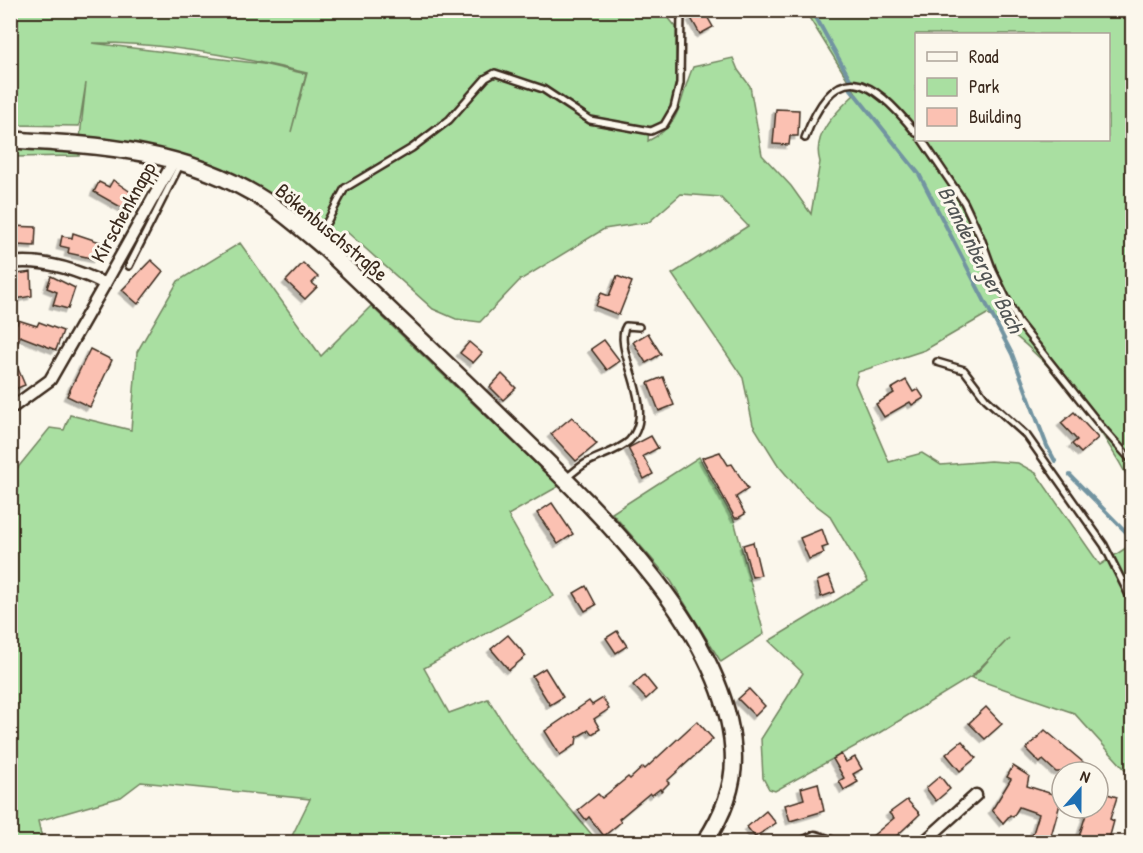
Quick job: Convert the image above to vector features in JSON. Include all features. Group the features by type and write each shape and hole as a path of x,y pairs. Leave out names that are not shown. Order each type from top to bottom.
{"main road":[{"name":"Bökenbuschstraße","path":"10,140 96,145 179,160 248,190 288,217 313,238 564,479 621,538 668,597 704,655 722,699 734,750 732,776 726,802 705,843"}],"street":[{"name":"Kirschenknapp","path":"10,409 50,380 179,160"},
{"name":"Kirschenknapp","path":"10,263 37,261 92,277 105,284"},
{"path":"924,843 976,795"},
{"path":"806,843 815,837 831,843"}],"lane":[{"path":"313,238 327,222 345,188 412,148 449,120 486,78 495,73 543,89 590,120 651,131 664,125 674,108 680,83 681,10"},
{"path":"805,138 816,110 826,95 845,84 860,84 876,90 894,105 915,132"},
{"path":"923,141 964,202 993,271 1018,322 1100,425 1132,461"},
{"path":"129,266 179,160"},
{"path":"564,479 588,462 630,440 637,428 637,388 622,337 626,326 639,327"},
{"path":"937,362 964,370 986,399 1027,436 1104,545 1132,601"}],"green space":[{"path":"11,11 663,11 676,27 676,85 671,106 662,122 649,128 648,141 660,134 675,118 693,67 733,58 738,70 750,86 762,155 791,186 811,214 820,162 819,142 834,115 856,93 805,11 1132,11 1132,485 1103,436 1070,391 1031,350 987,314 925,350 858,372 855,383 889,462 922,453 941,465 990,461 1018,463 1036,473 1100,565 1132,544 1132,777 1074,713 972,678 1009,638 971,677 879,733 775,791 769,789 763,778 761,739 803,673 769,641 868,581 829,515 804,496 778,465 753,425 743,378 672,274 748,226 720,197 681,194 649,222 604,229 520,280 480,322 456,319 433,309 347,232 325,239 279,201 226,171 156,148 80,137 86,83 79,126 11,125","holes":["92,43 118,43 200,52 255,61 307,73 291,132 306,74 263,64"]},
{"path":"11,148 80,150 79,156 11,157"},
{"path":"240,243 321,356 371,306 559,486 508,515 554,596 424,668 449,713 488,699 521,750 598,842 289,842 310,799 141,782 121,797 38,821 43,842 11,842 11,476 50,428 64,430 70,415 131,430 137,352 178,281"},
{"path":"699,457 734,520 764,634 721,662 671,581 612,513"}],"building":[{"path":"704,11 713,27 700,34 691,18"},
{"path":"776,109 799,110 798,136 790,136 789,145 773,144"},
{"path":"113,180 135,195 126,210 94,192 99,182 109,187"},
{"path":"10,226 36,227 35,246 18,245 18,239 10,239"},
{"path":"73,233 100,242 96,259 68,253 69,248 60,246 62,236 72,238"},
{"path":"151,260 163,271 138,304 122,290"},
{"path":"303,263 318,277 312,283 317,287 305,299 286,281"},
{"path":"31,272 32,296 10,300 10,275"},
{"path":"51,276 75,288 68,309 53,305 57,292 47,288"},
{"path":"617,276 632,282 619,315 596,306 601,293 609,296"},
{"path":"18,320 37,326 39,322 63,331 56,350 20,336 13,357 25,385 10,391 10,322 17,324"},
{"path":"648,333 661,354 646,363 633,342"},
{"path":"604,340 620,361 607,370 591,349"},
{"path":"469,342 482,353 473,363 460,353"},
{"path":"90,349 112,360 90,407 67,396"},
{"path":"502,374 516,388 503,400 490,387"},
{"path":"663,377 674,405 659,411 648,383"},
{"path":"906,380 913,392 918,389 924,398 912,405 910,402 884,417 876,404 894,393 891,389"},
{"path":"1074,412 1098,438 1081,453 1072,444 1077,440 1061,423"},
{"path":"572,417 597,444 576,461 551,434"},
{"path":"651,436 658,448 643,456 653,474 644,479 628,448"},
{"path":"720,452 728,465 732,464 748,489 736,497 745,514 738,518 735,518 702,458"},
{"path":"552,503 573,534 558,544 537,513"},
{"path":"822,529 828,546 822,548 824,553 809,559 800,538"},
{"path":"753,542 761,575 752,577 743,545"},
{"path":"829,576 835,592 821,597 817,581"},
{"path":"586,586 596,605 585,611 574,593"},
{"path":"617,631 627,646 616,653 606,638"},
{"path":"508,635 526,656 509,670 491,649"},
{"path":"545,668 563,697 550,705 532,676"},
{"path":"644,675 656,690 646,699 633,685"},
{"path":"749,689 765,706 755,716 738,699"},
{"path":"603,698 609,709 594,719 600,729 592,734 589,730 577,737 576,744 560,755 545,731 589,701 592,705"},
{"path":"986,707 1002,724 985,739 969,723"},
{"path":"697,721 713,739 667,781 669,783 661,791 660,789 652,795 650,793 619,819 621,822 604,836 589,817 586,820 578,810 598,794 602,798 628,777 630,779 643,767 645,769"},
{"path":"1045,730 1081,760 1050,760 1050,766 1043,760 1040,763 1026,749"},
{"path":"962,741 976,758 960,771 946,754"},
{"path":"841,754 846,762 855,757 862,769 853,774 858,782 844,790 839,781 844,778 833,759"},
{"path":"1013,766 1029,776 1027,786 1050,793 1050,820 1056,820 1049,843 1030,843 1039,814 1019,807 1013,817 1010,815 1003,823 992,810 1011,779 1007,777"},
{"path":"940,776 950,789 936,801 926,788"},
{"path":"818,783 824,811 790,821 785,805 804,799 801,788"},
{"path":"1110,795 1117,797 1110,819"},
{"path":"907,800 920,814 889,843 864,843 894,818 889,813"},
{"path":"766,811 776,823 755,837 747,827"},
{"path":"1110,819 1114,821 1108,843 1077,843 1084,820"}],"waterway":[{"name":"Brandenberger Bach","path":"812,10 851,81"},
{"name":"Brandenberger Bach","path":"850,88 919,174 1012,354 1047,446 1055,461"},
{"name":"Brandenberger Bach","path":"1070,475 1132,538"}]}
